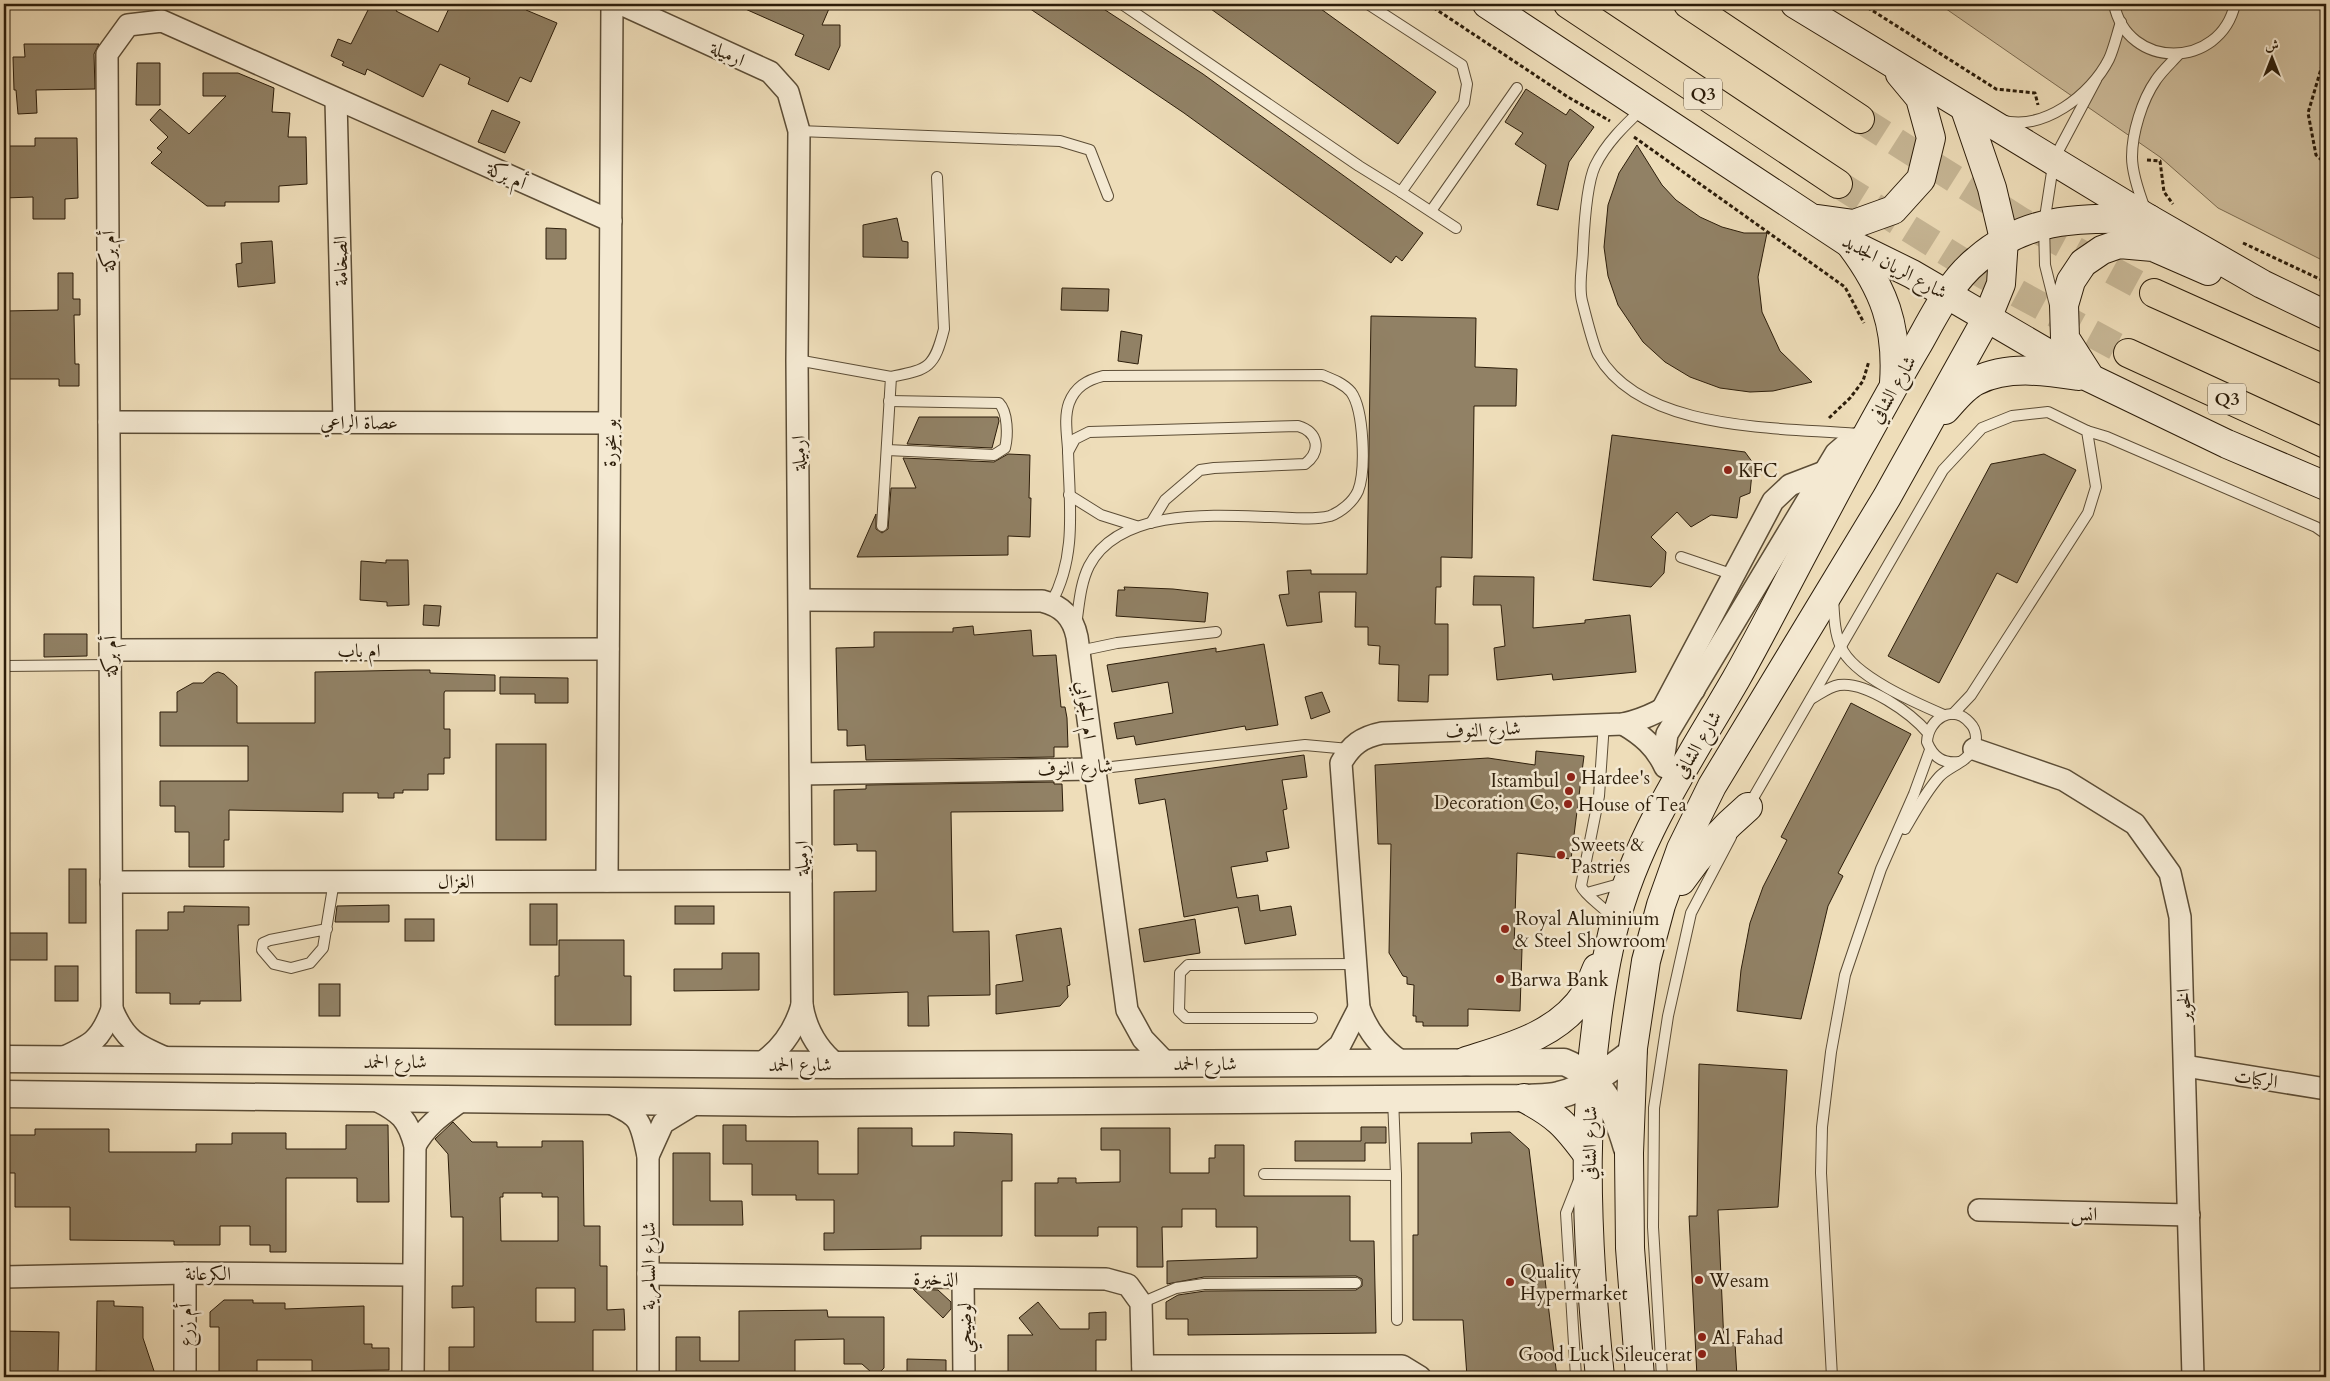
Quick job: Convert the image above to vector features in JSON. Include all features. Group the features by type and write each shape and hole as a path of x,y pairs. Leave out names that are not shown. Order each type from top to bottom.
{"highway":[{"name":"Q3","path":"1568,4 1838,184"},
{"path":"1688,4 1860,119"},
{"path":"2154,293 2326,370"},
{"name":"Q3","path":"2128,354 2326,444"}],"main road":[{"name":"شارع الريان الجديد","path":"1487,4 1849,243 1988,316 2090,378 2227,444 2326,486"},
{"path":"1795,4 1965,108 2054,159 2149,219 2262,284 2326,315"},
{"path":"1812,218 1854,224 1885,213 1893,210 1921,179 1931,138 1920,98 1892,64"},
{"name":"شارع الشافي","path":"1640,1377 1630,1248 1629,1153 1633,1052 1646,961 1661,905 1681,849 1712,786 1887,497 1988,316 2001,284 2004,239 1992,188 1965,108"},
{"name":"شارع الشافي","path":"1600,1377 1596,1338 1587,1157 1590,1080 1594,1040 1612,932 1667,774 1736,678 1893,386 1947,294 1974,262 2004,239 2044,224 2099,219 2149,219"},
{"path":"1849,243 1869,270 1888,311 1896,356 1893,386"},
{"path":"2090,378 2066,338 2064,305 2071,281 2083,263 2102,250 2120,244 2153,247 2234,283 2262,284"},
{"path":"1920,437 1966,388 1976,381 1996,374 2035,371 2090,378"},
{"path":"1661,905 1703,849 1719,832 1748,807"},
{"path":"1466,1061 1507,1048 1548,1030 1569,1014 1586,993 1612,932"},
{"path":"1524,1098 1551,1113 1569,1130 1587,1157"},
{"path":"1581,1377 1588,1354 1596,1338"}],"street":[{"name":"بو بخورة","path":"607,881 612,4"},
{"name":"ارميلة","path":"622,4 770,72 788,92 799,131 798,360 802,1005 804,1017 813,1039 827,1057 837,1065"},
{"name":"أم بركة","path":"59,1059 92,1044 106,1026 112,1009 107,54 128,25 162,21 611,221"},
{"name":"الصخامة","path":"336,100 344,422"},
{"name":"عصاة الراعي","path":"108,422 609,423"},
{"path":"1667,774 1667,734 1824,472 1842,446 1866,435"},
{"path":"1650,744 1661,712 1777,495 1799,481 1824,472"},
{"path":"800,600 1042,601 1051,603"},
{"name":"ام الجوابي","path":"1051,603 1066,613 1075,629 1127,1010 1143,1039 1166,1063"},
{"name":"ام باب","path":"111,658 608,649"},
{"name":"شارع النوف","path":"1348,749 1370,735 1382,733 1613,724 1643,720 1661,712 1694,690"},
{"path":"1613,724 1636,731 1650,744 1667,774"},
{"path":"1348,749 1341,763 1359,1008 1364,1021 1380,1045 1402,1062"},
{"name":"الخوير","path":"1966,755 2064,780 2135,824 2170,873 2180,917 2190,1215 2193,1377"},
{"name":"شارع النوف","path":"800,774 1094,769"},
{"name":"الغزال","path":"111,882 801,881"},
{"name":"ارميلة","path":"760,1064 771,1057 787,1039 802,1005"},
{"path":"1319,1063 1340,1046 1359,1008"},
{"name":"أم بركة","path":"112,1009 120,1028 135,1045 169,1060"},
{"name":"شارع الحمد","path":"4,1094 376,1100 605,1100 829,1103 1524,1098 1558,1095 1590,1080 1633,1052"},
{"name":"شارع الحمد","path":"4,1059 837,1065 1564,1062 1577,1067 1608,1098 1629,1153"},
{"name":"الركيات","path":"2185,1066 2326,1089"},
{"path":"376,1100 396,1110 406,1121 415,1146 413,1377"},
{"path":"415,1146 422,1134 436,1119 462,1100"},
{"name":"شارع السامرية","path":"605,1100 632,1113 641,1125 648,1156 648,1377"},
{"name":"شارع السامرية","path":"648,1156 663,1123 699,1102"},
{"name":"انس","path":"1979,1210 2190,1215"},
{"name":"الكرعانة","path":"4,1277 185,1273 413,1276"},
{"name":"أم زرع","path":"185,1273 185,1377"},
{"name":"الذخيرة","path":"648,1274 1106,1279 1128,1285 1141,1303"},
{"name":"لوضيحي","path":"963,1278 964,1377"},
{"path":"1141,1303 1143,1372 1402,1366 1420,1377"}],"lane":[{"path":"1122,4 1359,166 1456,228"},
{"path":"1368,4 1462,66 1467,84 1464,103 1401,192"},
{"path":"2114,4 2121,22 2131,36 2145,47 2162,53 2179,54 2196,50 2211,42 2224,30 2232,15 2235,4"},
{"path":"2066,338 2052,298 2045,265 2044,224 2054,159 2109,59 2121,22"},
{"path":"2149,219 2138,192 2132,158 2135,134 2144,103 2156,80 2179,54"},
{"path":"1965,108 2006,121 2050,116 2072,103 2096,80"},
{"path":"1431,211 1517,88"},
{"path":"1644,107 1621,128 1595,167 1584,220 1581,299 1598,354 1618,380 1644,399 1682,414 1721,422 1866,435"},
{"path":"799,131 1060,141 1090,150 1108,196"},
{"path":"798,360 891,377 924,370 938,354 944,329 938,177"},
{"path":"1051,603 1060,588 1070,552 1067,416 1073,394 1081,385 1092,378 1103,376 1322,375 1337,381 1350,391 1358,405 1362,421 1362,474 1358,492 1346,507 1330,516 1312,518 1218,516 1136,526 1114,538 1096,555 1084,577 1075,629"},
{"path":"882,526 891,377"},
{"path":"887,450 994,455 1005,448 1006,442 1005,413 998,403 889,401"},
{"path":"1662,1377 1653,1227 1654,1108 1668,1016 1691,913 1808,701 1943,470 1982,428 2012,416 2048,412 2087,432 2107,437 2316,527 2326,534"},
{"path":"1068,452 1075,439 1089,432 1298,426 1307,428 1313,434 1316,442 1316,451 1312,459 1305,464 1297,466 1214,468 1193,474 1165,500 1151,523"},
{"path":"1832,1377 1821,1173 1822,1126 1845,975 1881,869 1914,794 1930,750 1928,733 1931,725 1948,715 1972,695 2088,512 2096,487 2087,432"},
{"path":"1069,495 1101,515 1136,526"},
{"path":"1681,557 1734,575"},
{"path":"1832,588 1840,646 1848,659 1869,676 1948,715 1961,716 1974,727 1976,735 1966,755 1938,778 1924,797 1881,869"},
{"path":"1079,651 1117,644 1216,632"},
{"path":"4,666 111,658"},
{"path":"1808,701 1828,689 1840,685 1862,688 1887,701 1919,722 1928,733"},
{"path":"1612,932 1602,906 1581,886 1613,724"},
{"name":"شارع النوف","path":"1094,769 1305,745 1348,749"},
{"path":"1930,750 1942,761 1966,755"},
{"path":"1587,893 1609,888 1630,879"},
{"path":"327,929 270,940 263,943 262,950 274,964 291,968 310,963 324,948 327,929 334,881"},
{"path":"1312,1018 1186,1018 1179,1011 1180,972 1183,968 1194,965 1356,964"},
{"path":"1393,1098 1396,1175 1397,1320"},
{"path":"1576,1377 1566,1213 1587,1157"},
{"path":"1264,1174 1396,1175"},
{"path":"1141,1303 1176,1288 1204,1284 1356,1283"}],"path":[{"path":"1428,4 1568,97 1621,128 1845,287 1866,331"},
{"path":"1862,4 1996,89 2035,93 2042,117"},
{"path":"2326,52 2308,113 2316,155 2326,164"},
{"path":"2132,158 2160,162 2164,192 2175,207"},
{"path":"2234,239 2326,282"},
{"path":"1864,324 1888,311"},
{"path":"1821,430 1832,414 1850,398 1863,381 1869,362 1869,354"}],"shaded area":[{"path":"1939,4 2326,4 2326,262 2218,208 2160,157"}],"building":[{"path":"371,4 400,4 396,11 438,32 451,4 529,4 526,10 557,23 531,82 520,77 508,102 468,84 470,78 440,64 423,97 367,69 365,75 342,65 344,62 331,56 338,39 351,44"},
{"path":"734,4 831,4 822,25 840,25 840,46 829,70 795,55 804,35"},
{"path":"1023,4 1096,4 1203,74 1423,233 1402,261 1396,256 1391,263 1184,113"},
{"path":"1204,4 1314,4 1436,92 1398,144"},
{"path":"24,44 99,44 94,54 95,89 36,90 37,113 18,114 16,90 14,90 13,57 25,57"},
{"path":"137,63 160,63 160,105 136,105"},
{"path":"203,73 238,73 274,88 272,112 290,113 288,137 306,137 307,184 279,186 279,202 225,202 225,206 207,206 151,163 162,152 157,148 168,137 150,120 160,109 189,134 226,96 203,96"},
{"path":"1526,89 1566,115 1570,109 1594,127 1569,162 1558,210 1537,205 1546,165 1515,144 1523,133 1505,122"},
{"path":"492,110 520,122 505,153 478,142"},
{"path":"35,138 77,138 78,198 65,199 65,219 33,219 33,197 4,198 4,146 35,146"},
{"path":"1637,145 1662,185 1676,200 1700,217 1722,227 1744,233 1767,233 1758,277 1762,312 1780,351 1812,382 1773,391 1750,392 1720,388 1690,377 1665,362 1643,342 1618,305 1608,276 1604,247 1608,205 1619,173"},
{"path":"897,218 902,241 908,242 908,258 863,257 863,225"},
{"path":"546,228 566,229 566,259 546,259"},
{"path":"272,241 275,283 238,287 236,264 242,263 241,243"},
{"path":"58,273 73,273 73,299 80,299 80,315 74,315 75,364 79,364 79,386 59,386 59,379 4,379 4,311 58,310"},
{"path":"1062,288 1109,289 1108,311 1061,310"},
{"path":"1371,316 1476,318 1475,367 1517,369 1516,406 1474,406 1472,558 1441,557 1441,587 1436,587 1435,624 1448,624 1448,675 1429,675 1428,702 1398,701 1399,665 1379,664 1380,646 1368,645 1368,627 1355,627 1356,592 1319,592 1322,622 1287,626 1279,595 1289,594 1287,571 1311,570 1311,574 1367,574"},
{"path":"1121,331 1142,335 1138,364 1118,361"},
{"path":"919,417 998,417 999,421 992,448 907,444"},
{"path":"1612,435 1745,452 1753,463 1750,493 1740,497 1737,518 1711,515 1691,527 1677,512 1651,537 1666,552 1664,573 1651,587 1593,580"},
{"path":"1008,454 1030,455 1029,498 1031,498 1030,537 1008,536 1008,555 857,557 876,514 876,529 882,533 888,529 891,488 916,488 903,458 994,462"},
{"path":"2044,454 2076,470 2017,583 1997,573 1939,683 1888,656 1991,464"},
{"path":"386,560 408,560 409,605 387,606 387,602 360,600 361,561 386,563"},
{"path":"1474,576 1534,577 1533,628 1585,623 1585,620 1630,615 1636,672 1553,680 1552,674 1497,680 1494,648 1505,646 1501,605 1473,605"},
{"path":"1124,587 1208,593 1205,622 1116,616 1118,590 1125,590"},
{"path":"424,605 441,606 439,626 423,625"},
{"path":"973,626 974,635 1031,630 1033,656 1056,655 1061,707 1065,707 1067,718 1068,747 1054,747 1054,757 866,760 865,745 847,746 847,730 838,730 836,648 874,647 874,632 953,632 953,628"},
{"path":"44,634 87,634 87,656 44,657"},
{"path":"1264,644 1278,725 1246,730 1245,726 1136,745 1134,736 1117,739 1114,723 1173,713 1168,682 1112,692 1107,665 1216,648 1216,652"},
{"path":"430,670 430,673 495,675 495,691 445,691 444,729 450,729 450,758 444,758 444,774 428,774 428,790 403,790 403,793 394,793 394,798 378,798 378,793 343,793 343,812 229,810 229,840 224,840 224,867 189,867 189,832 175,832 175,806 160,806 160,781 248,781 248,746 160,746 160,712 177,712 177,692 193,683 203,683 218,672 224,674 237,686 237,723 315,723 315,672"},
{"path":"500,677 568,678 568,703 535,703 535,694 500,694"},
{"path":"1322,692 1330,712 1311,719 1305,697"},
{"path":"1851,703 1911,734 1838,873 1843,876 1828,906 1801,1019 1737,1011 1741,970 1750,923 1763,887 1787,840 1781,837"},
{"path":"496,744 546,744 546,840 496,840"},
{"path":"1536,751 1584,756 1571,859 1517,853 1514,949 1522,949 1520,1011 1468,1009 1468,1026 1423,1026 1423,1022 1416,1022 1416,1016 1413,1016 1414,985 1407,984 1407,977 1403,976 1389,953 1391,844 1378,844 1375,765 1488,758 1535,765"},
{"path":"1304,755 1307,777 1282,780 1287,809 1283,810 1289,848 1266,852 1268,861 1231,867 1237,898 1258,895 1260,911 1291,906 1296,935 1245,944 1238,907 1184,917 1165,799 1139,804 1135,779"},
{"path":"1054,782 1054,784 1062,784 1063,811 951,812 953,932 989,931 990,995 928,996 929,1026 908,1026 908,992 834,995 834,892 876,891 876,851 857,851 857,844 834,845 834,790 866,789 866,785"},
{"path":"69,869 86,869 86,923 69,923"},
{"path":"530,904 557,904 557,945 530,945"},
{"path":"389,905 389,922 335,922 337,906"},
{"path":"184,906 249,907 249,925 238,925 241,1001 200,1001 200,1004 170,1004 170,993 136,993 136,930 168,930 168,912 184,912"},
{"path":"675,906 714,906 714,924 675,924"},
{"path":"405,919 434,919 434,941 405,941"},
{"path":"1195,919 1200,953 1144,962 1139,929"},
{"path":"1061,928 1070,985 1067,986 1068,997 1060,1006 996,1014 996,985 1023,981 1016,935"},
{"path":"4,933 47,933 47,960 4,960"},
{"path":"559,940 624,940 624,976 631,976 631,1025 555,1025 555,976 559,976"},
{"path":"722,953 759,953 759,990 674,991 674,969 722,969"},
{"path":"55,966 78,966 78,1001 55,1001"},
{"path":"319,984 340,984 340,1016 319,1016"},
{"path":"1699,1064 1787,1070 1778,1207 1718,1210 1724,1343 1735,1343 1737,1377 1697,1377 1689,1216 1697,1216"},
{"path":"453,1122 472,1142 497,1142 497,1147 542,1147 542,1141 583,1141 584,1226 600,1226 600,1266 607,1266 607,1310 624,1309 625,1330 593,1330 593,1377 449,1377 449,1347 474,1347 474,1307 452,1308 452,1286 463,1286 463,1217 451,1217 448,1154 435,1139","holes":["503,1193 542,1193 542,1197 558,1197 558,1241 501,1241 500,1197 503,1197","536,1288 575,1288 575,1322 536,1322"]},
{"path":"346,1125 388,1125 389,1202 357,1202 357,1178 286,1178 286,1252 270,1252 270,1245 250,1245 250,1226 220,1226 220,1245 174,1245 174,1241 70,1240 70,1207 15,1207 15,1173 4,1173 4,1135 35,1135 35,1129 109,1129 109,1152 196,1152 196,1144 232,1144 232,1133 286,1133 286,1149 346,1149"},
{"path":"723,1125 746,1125 746,1141 818,1141 818,1174 858,1174 858,1128 912,1128 912,1146 954,1146 954,1132 1012,1134 1012,1181 1002,1181 1002,1236 921,1236 921,1249 824,1250 824,1233 834,1233 834,1200 796,1200 796,1195 752,1195 752,1164 723,1164"},
{"path":"1361,1127 1386,1127 1386,1143 1365,1143 1365,1161 1295,1161 1295,1141 1361,1141"},
{"path":"1101,1128 1170,1128 1170,1173 1209,1173 1209,1158 1215,1158 1215,1145 1244,1145 1244,1196 1350,1196 1350,1241 1374,1241 1376,1333 1188,1335 1188,1319 1166,1319 1166,1302 1178,1295 1205,1291 1356,1290 1362,1286 1362,1279 1356,1276 1204,1277 1167,1284 1167,1261 1257,1258 1257,1227 1216,1227 1216,1209 1182,1209 1182,1227 1162,1227 1163,1267 1137,1267 1137,1227 1098,1227 1098,1236 1035,1236 1035,1183 1058,1183 1058,1178 1076,1178 1076,1183 1120,1182 1120,1150 1101,1150"},
{"path":"1510,1132 1529,1149 1557,1377 1467,1377 1463,1320 1413,1320 1413,1235 1418,1235 1418,1143 1472,1143 1471,1133"},
{"path":"673,1153 710,1153 710,1201 742,1201 743,1225 673,1225"},
{"path":"913,1289 938,1290 951,1302 951,1309 943,1318"},
{"path":"224,1300 253,1300 253,1303 285,1303 285,1309 364,1306 364,1344 372,1344 372,1348 389,1348 389,1370 312,1371 312,1360 257,1360 257,1377 219,1377 219,1327 210,1327 210,1312"},
{"path":"97,1301 114,1301 114,1306 143,1307 143,1338 156,1377 120,1377 118,1372 96,1371"},
{"path":"1038,1302 1060,1329 1089,1329 1089,1313 1106,1312 1106,1340 1096,1340 1096,1377 1008,1377 1008,1335 1033,1335 1019,1318"},
{"path":"827,1310 828,1317 884,1317 884,1368 880,1372 871,1372 862,1364 844,1364 844,1339 795,1340 795,1377 676,1377 676,1337 700,1337 700,1361 739,1361 739,1311"},
{"path":"4,1331 59,1332 58,1372 39,1372 39,1377 4,1377"},
{"path":"907,1359 946,1360 946,1377 907,1377"}],"tunnel":[{"path":"1860,119 2021,221 2154,293"},
{"path":"1838,184 1982,274 2128,353"}],"place":[{"name":"KFC","path":"1728,470"},
{"name":"Hardee's","path":"1571,777"},
{"name":"Istambul Decoration Co,","path":"1569,791"},
{"name":"House of Tea","path":"1568,804"},
{"name":"Sweets & Pastries","path":"1561,855"},
{"name":"Royal Aluminium & Steel Showroom","path":"1505,929"},
{"name":"Barwa Bank","path":"1500,979"},
{"name":"Wesam","path":"1699,1280"},
{"name":"Quality Hypermarket","path":"1510,1282"},
{"name":"Al Fahad","path":"1702,1337"},
{"name":"Good Luck Sileucerat","path":"1702,1354"}]}
